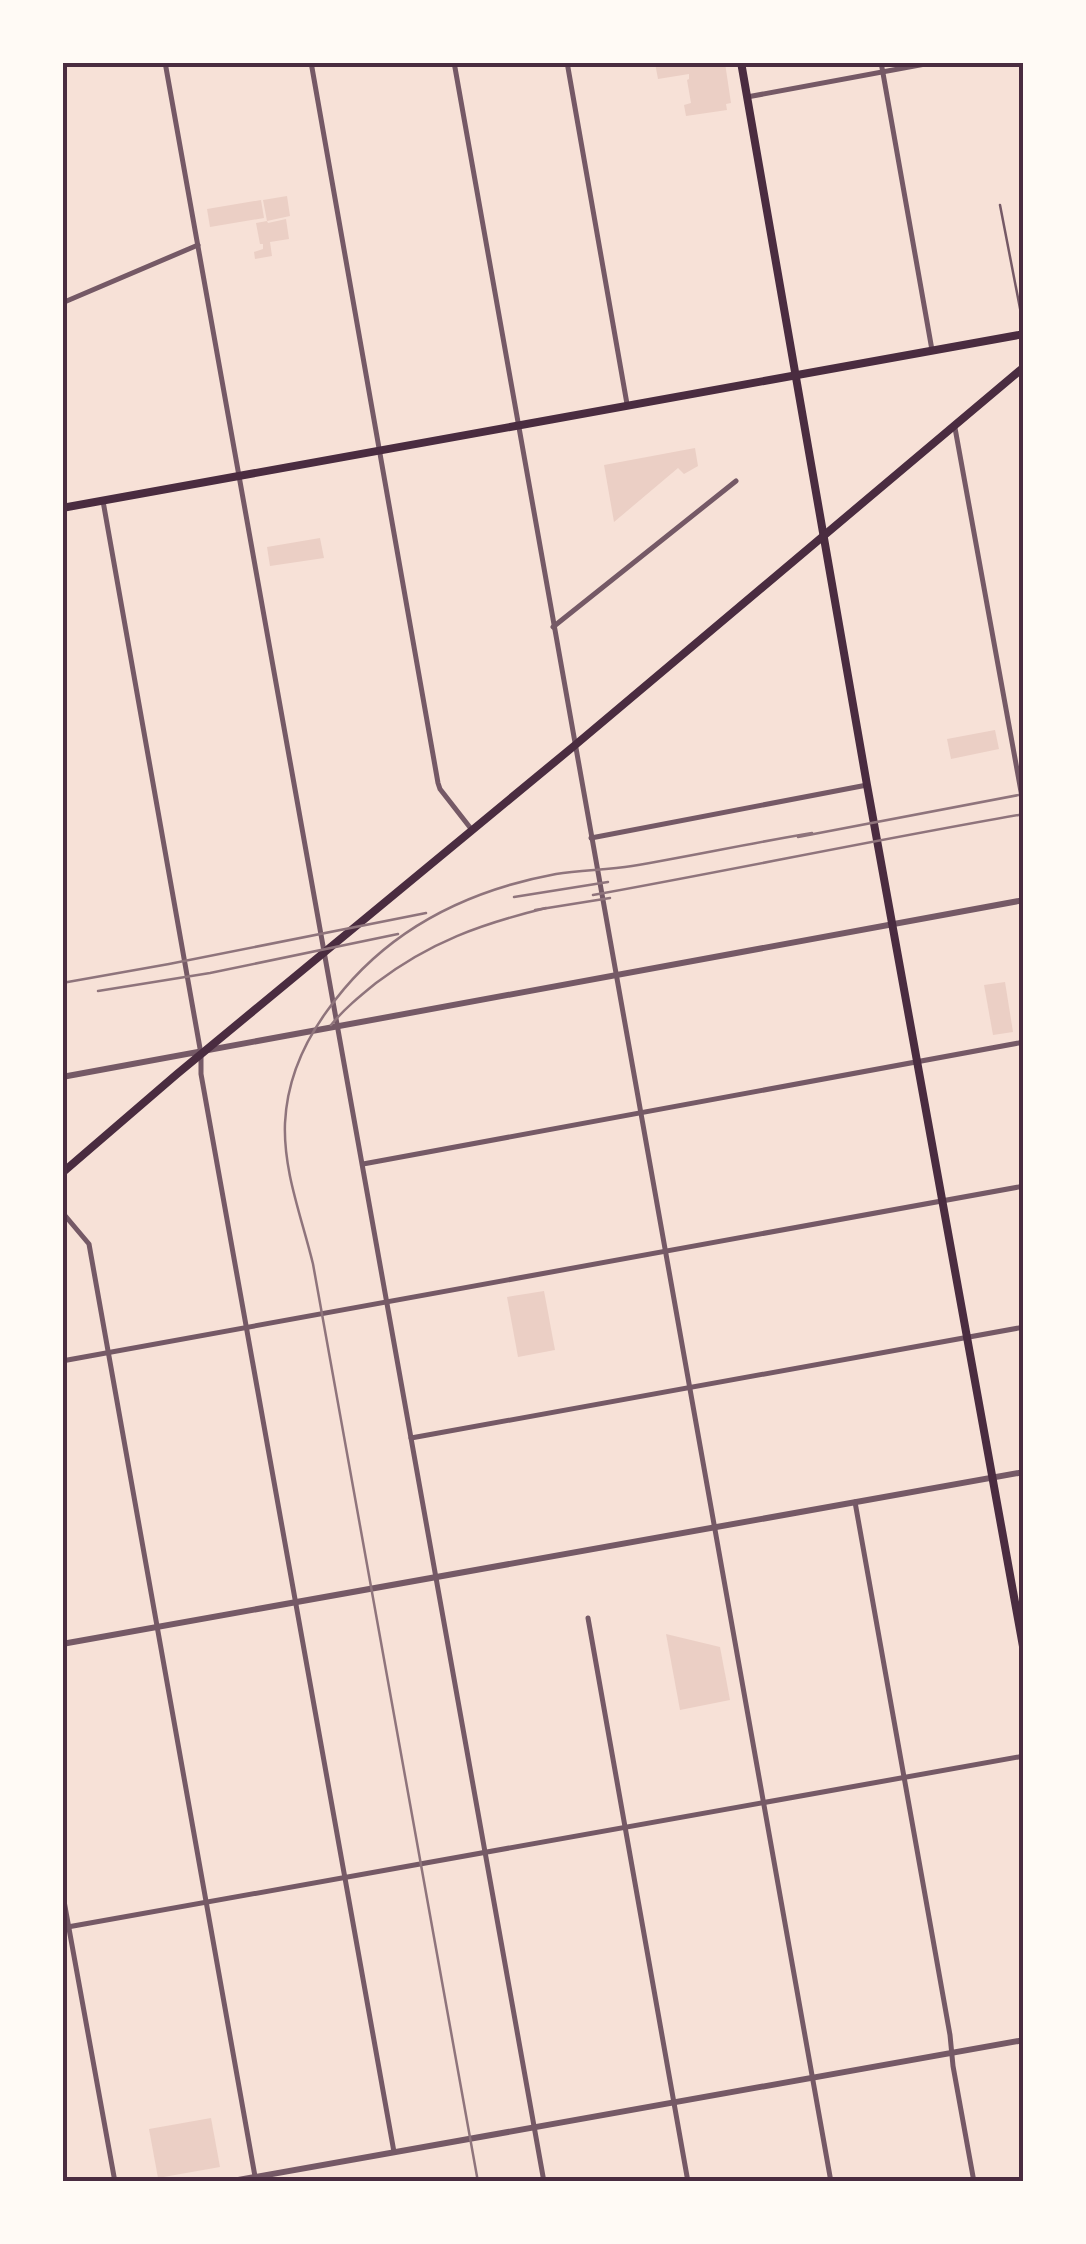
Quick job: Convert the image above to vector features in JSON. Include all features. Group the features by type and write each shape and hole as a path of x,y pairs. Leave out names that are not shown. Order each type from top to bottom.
{"main road":[{"path":"741,62 822,535 1024,1652"},
{"path":"62,508 1024,331"},
{"path":"62,1173 1024,367"}],"street":[{"path":"164,62 544,2182"},
{"path":"311,62 438,783 472,830"},
{"path":"454,62 830,2182"},
{"path":"568,62 628,406"},
{"path":"881,62 932,350"},
{"path":"747,97 936,62"},
{"path":"62,303 198,244"},
{"path":"954,425 1024,808"},
{"path":"553,627 736,481"},
{"path":"103,500 201,1054 201,1074 394,2152"},
{"path":"591,838 867,785"},
{"path":"62,1078 1024,900"},
{"path":"362,1164 1024,1042"},
{"path":"62,1361 1024,1186"},
{"path":"62,1212 89,1244 256,2179"},
{"path":"411,1438 1024,1328"},
{"path":"62,1644 1024,1472"},
{"path":"855,1502 974,2182"},
{"path":"588,1618 688,2182"},
{"path":"66,1928 1024,1756"},
{"path":"62,1890 115,2182"},
{"path":"227,2182 1024,2040"}],"lane":[{"path":"1000,204 1024,331"}],"shaded area":[{"path":"655,63 725,63 731,103 726,104 727,110 686,116 684,105 691,103 689,74 658,79"},
{"path":"287,196 290,216 267,221 263,200"},
{"path":"261,200 264,218 210,227 207,209"},
{"path":"286,219 289,239 270,242 272,256 255,259 254,252 263,249 256,223"},
{"path":"695,448 698,466 684,474 678,468 614,522 604,465"},
{"path":"320,538 324,558 270,566 267,547"},
{"path":"995,730 999,749 951,759 947,739"},
{"path":"1005,982 1013,1032 993,1035 984,985"},
{"path":"544,1291 555,1350 518,1357 507,1297"},
{"path":"666,1634 720,1647 730,1700 680,1710"},
{"path":"211,2118 220,2167 158,2178 149,2129"}],"railway":[{"path":"798,837 1024,794"},
{"path":"593,895 1024,814"},
{"path":"478,2182 313,1264 287,1159 285,1123 289,1092 311,1037 349,983 399,938 458,904 556,874 632,866 812,833"},
{"path":"514,897 608,882"},
{"path":"535,910 610,898"},
{"path":"331,1025 376,983 436,945 546,908"},
{"path":"62,983 426,913"},
{"path":"98,991 210,973 398,934"}]}
